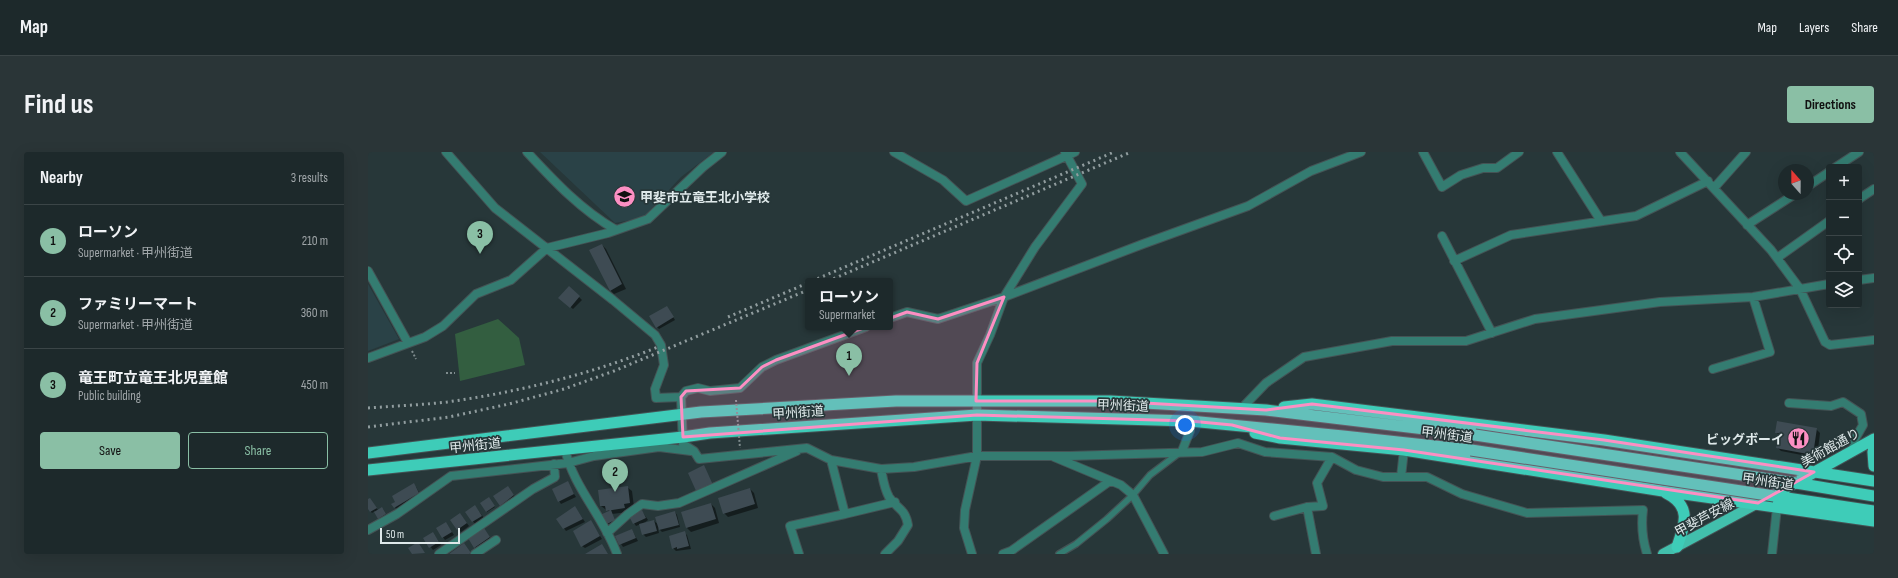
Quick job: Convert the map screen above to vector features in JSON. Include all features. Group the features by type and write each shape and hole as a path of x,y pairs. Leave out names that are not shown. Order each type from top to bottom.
{"highway":[{"name":"甲州街道","path":"368,453 681,415 896,401 1110,401 1266,410 1475,435 1874,496"},
{"name":"甲州街道","path":"1266,410 1312,404 1604,440 1874,480"},
{"name":"甲州街道","path":"368,470 683,437 710,432 977,415 1190,421 1471,450 1874,511"},
{"path":"1232,425 1261,435 1280,438 1404,450 1663,491 1758,503 1874,521"},
{"name":"美術館通り","path":"1758,503 1874,439"},
{"path":"1874,447 1874,466"},
{"path":"1663,491 1674,497 1684,511 1684,529 1677,547"}],"main road":[{"name":"甲斐芦安線","path":"1663,554 1758,503"}],"street":[{"path":"446,152 495,208 613,300 655,335 661,345 664,365 655,389 656,398 681,397"},
{"path":"527,152 565,192 596,219 616,230"},
{"path":"368,358 425,337 443,326 476,294 512,280 547,248 616,230 648,219 703,166 722,152"},
{"path":"894,152 943,180 966,201 1069,153 1082,184 1035,248 1004,297 990,336 977,363 977,456 965,510 964,528 972,554"},
{"path":"893,317 907,312 938,319 1004,297 1248,206 1311,171 1361,152"},
{"path":"1423,152 1442,187 1461,175 1484,168 1497,168 1519,152"},
{"path":"1557,152 1601,221"},
{"path":"1680,152 1708,181 1747,226 1771,250 1800,289 1825,342 1830,345 1874,340"},
{"path":"1714,188 1746,152"},
{"path":"1841,164 1859,152"},
{"path":"1814,182 1826,174"},
{"path":"1454,261 1511,235 1636,216 1708,181"},
{"path":"1862,197 1874,189"},
{"path":"1747,226 1786,200"},
{"path":"1777,258 1826,223"},
{"path":"1442,236 1492,333"},
{"path":"368,271 408,343"},
{"path":"1862,280 1874,278"},
{"path":"1242,408 1266,383 1304,357 1392,341 1466,342 1535,320 1660,302 1753,297 1826,285"},
{"path":"1713,369 1770,352 1753,297"},
{"path":"858,330 776,360 762,367 740,388 710,391 698,388 686,391 681,397 683,444 694,451 699,459 804,448 831,460 881,470 914,467 977,456 1050,456 1202,452 1238,443 1265,452 1332,457 1356,470 1383,477 1427,477 1462,494 1527,513 1643,510 1641,528 1642,541 1647,554"},
{"path":"1789,403 1831,406 1843,402 1861,414 1863,425 1855,439 1853,450"},
{"path":"1182,452 1190,432 1190,421"},
{"path":"368,530 398,514 451,476 568,463 594,456 659,447 694,451"},
{"path":"607,533 628,514 642,504 658,506 679,503 804,448"},
{"path":"565,449 568,463 617,554"},
{"path":"1401,477 1404,450"},
{"path":"1050,456 1121,485 1133,495 1164,554"},
{"path":"1274,516 1307,507 1323,506 1317,483 1332,457"},
{"path":"831,460 845,514"},
{"path":"439,554 533,489 555,477 554,464"},
{"path":"881,470 884,488 890,498 906,514 908,525 898,541 885,554"},
{"path":"1003,554 1011,551 1110,480"},
{"path":"799,554 790,526 895,502"},
{"path":"1772,554 1777,506"},
{"path":"1307,507 1316,554"},
{"path":"476,554 496,540"}],"lane":[{"path":"1059,554 1076,544 1133,495 1150,475 1182,452"}],"path":[{"path":"446,373 455,373"},
{"path":"736,400 740,448"}],"highlighted area":[{"path":"1004,297 977,363 976,401 1110,401 1266,410 1312,404 1604,440 1814,472 1758,503 1404,450 1280,438 1232,425 1190,421 977,415 683,437 681,397 686,391 740,388 762,367 776,360 907,312 938,319"}],"shaded area":[{"name":"甲斐市立竜王北小学校","path":"540,152 714,152 681,177 643,218 615,223"},
{"path":"368,284 399,339 368,351"}],"green space":[{"path":"498,319 519,338 525,365 460,381 455,334"}],"building":[{"path":"602,244 622,284 610,291 589,250"},
{"path":"569,286 580,296 570,308 558,298"},
{"path":"667,306 674,317 656,328 649,316"},
{"path":"1777,421 1817,428 1813,455 1776,448 1779,433 1775,433"},
{"path":"704,465 713,485 697,493 688,473"},
{"path":"568,481 574,494 558,502 552,489"},
{"path":"414,483 419,493 394,508 391,504 395,502 392,496"},
{"path":"508,486 514,495 500,506 493,496"},
{"path":"628,486 630,503 624,504 625,508 606,511 605,506 600,506 598,490"},
{"path":"750,488 755,504 723,514 718,498"},
{"path":"489,497 495,506 486,512 480,503"},
{"path":"370,498 377,508 370,512 368,509 368,499"},
{"path":"711,503 716,519 686,528 681,512"},
{"path":"475,505 482,516 472,522 465,512"},
{"path":"575,506 583,519 563,529 556,519"},
{"path":"382,507 386,514 378,519 374,512"},
{"path":"611,510 615,520 605,525 600,515"},
{"path":"642,510 646,518 633,524 629,516"},
{"path":"675,511 679,525 659,530 655,517"},
{"path":"460,513 467,523 457,530 450,520"},
{"path":"591,520 600,536 581,547 573,531"},
{"path":"654,520 657,531 642,535 639,524"},
{"path":"446,522 452,532 442,538 436,528"},
{"path":"484,528 490,537 474,548 468,538"},
{"path":"632,529 636,538 619,545 615,536"},
{"path":"685,531 689,546 672,549 669,536"},
{"path":"433,532 439,542 429,548 423,538"},
{"path":"418,542 425,553 412,554 408,548"},
{"path":"464,543 471,553 449,554"},
{"path":"602,544 608,554 585,554"}],"railway":[{"path":"819,278 1114,152"},
{"path":"835,278 1131,152"},
{"path":"728,317 805,284"},
{"path":"368,427 449,417 509,404 564,389 614,371 805,291"},
{"path":"368,408 447,402 501,393 581,374 658,347"}],"place":[{"name":"甲斐市立竜王北小学校","path":"625,197"},
{"name":"竜王町立竜王北児童館","path":"480,254"},
{"name":"ローソン","path":"849,376"},
{"name":"ビッグボーイ","path":"1799,439"},
{"name":"ファミリーマート","path":"615,492"}]}
